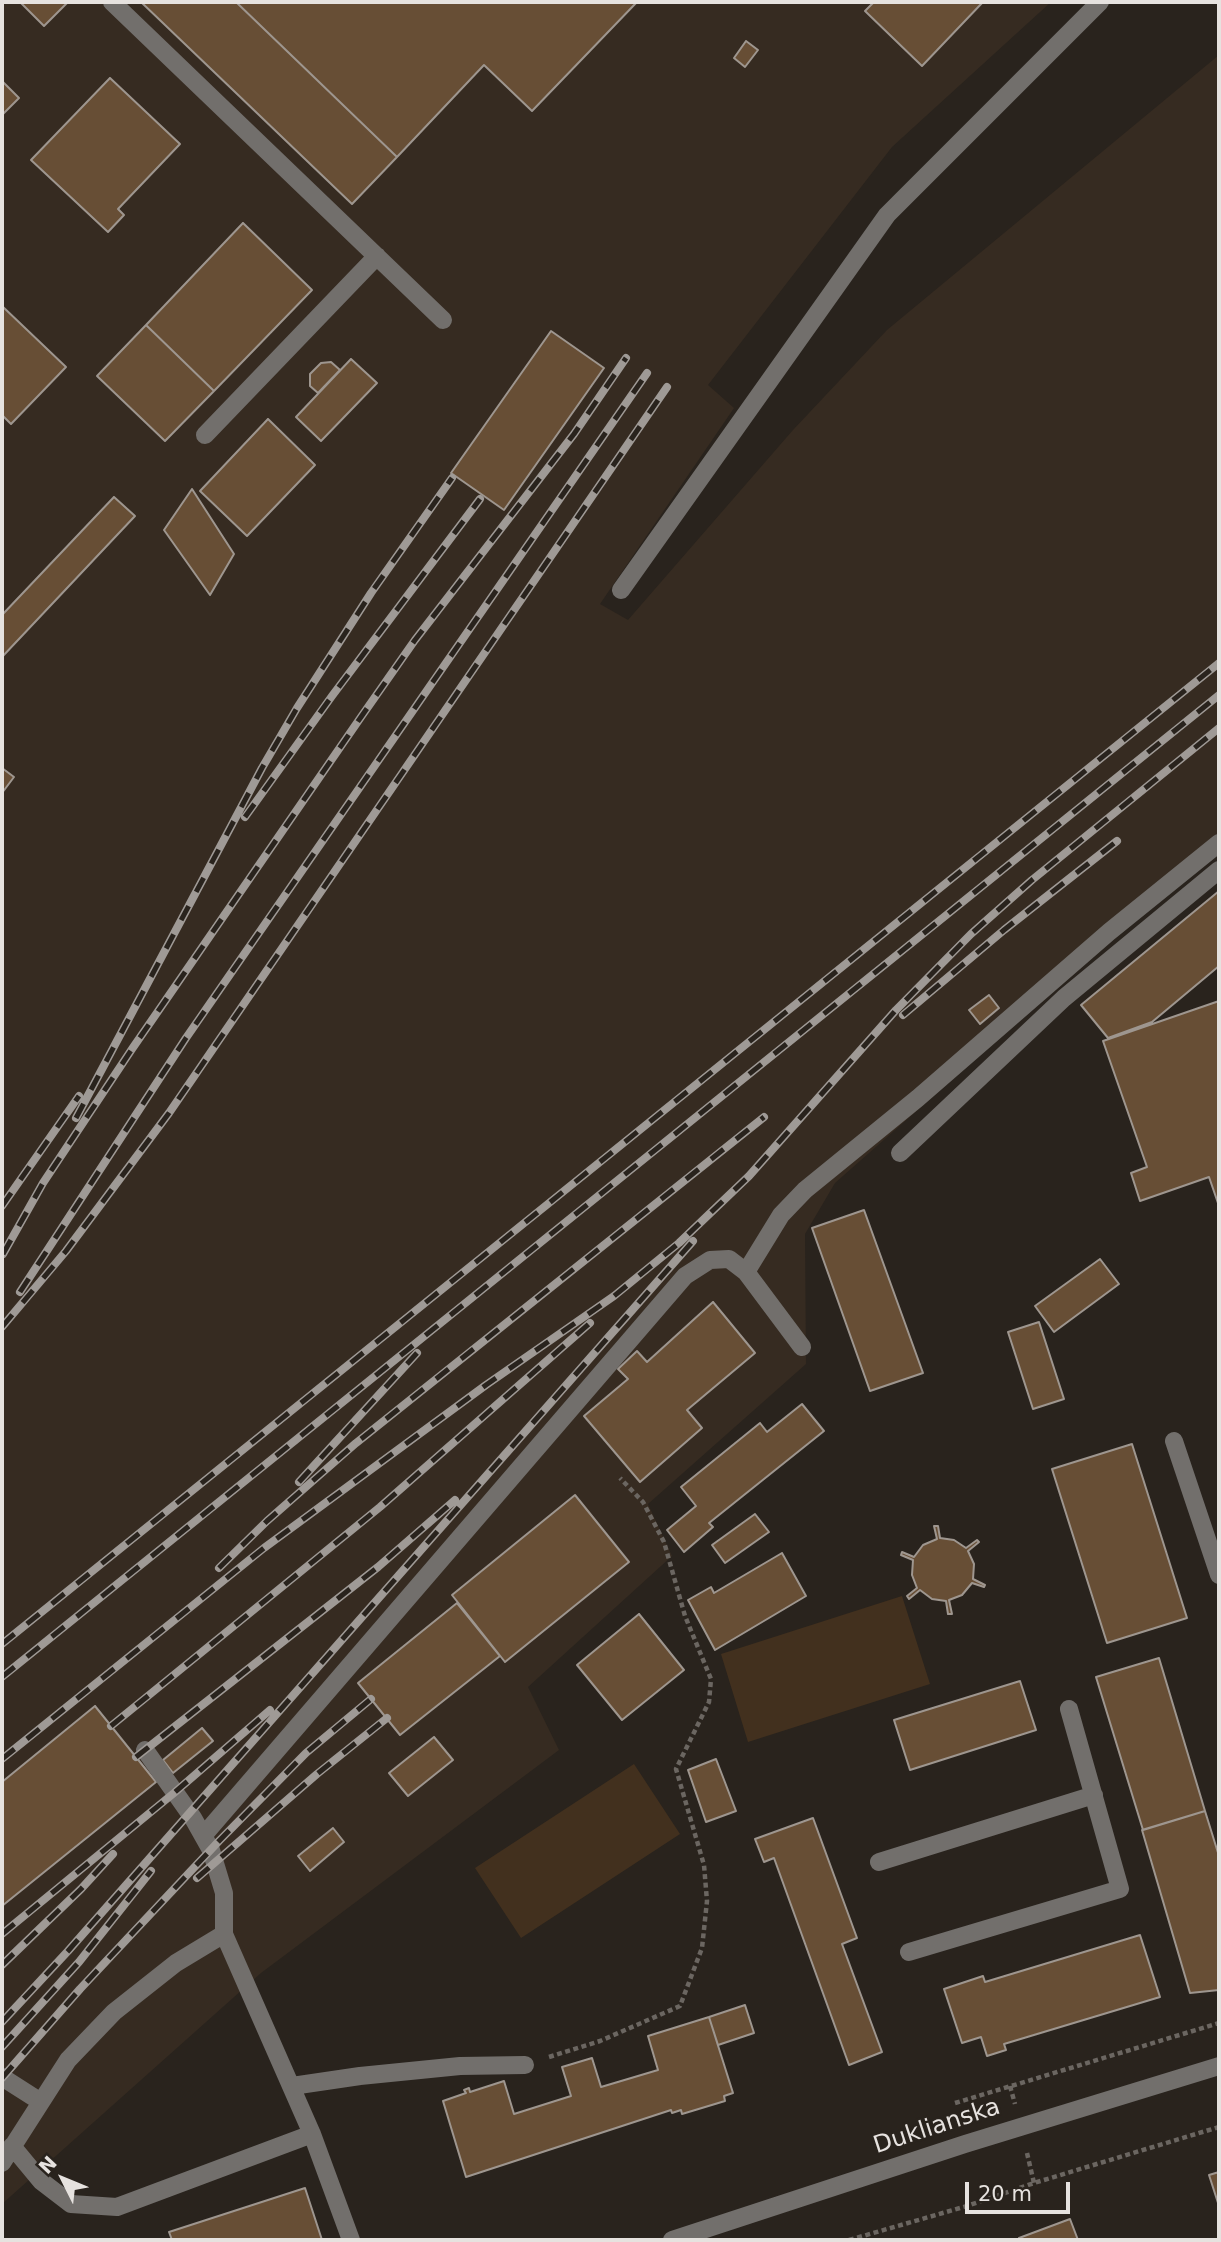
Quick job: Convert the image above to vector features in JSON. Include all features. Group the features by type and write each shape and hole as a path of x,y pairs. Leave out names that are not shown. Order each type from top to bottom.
{"street":[{"path":"112,2 443,320"},
{"path":"621,590 887,215 1100,2"},
{"path":"205,435 377,256"},
{"path":"746,1272 781,1214 805,1191 918,1098 1109,932 1219,843"},
{"path":"900,1153 1064,998 1219,870"},
{"path":"203,1836 460,1541 685,1276 710,1260 729,1259 746,1272 802,1347"},
{"path":"1174,1441 1219,1575"},
{"path":"909,1952 1120,1889 1069,1709"},
{"path":"145,1751 211,1850 224,1893 224,1934 312,2134 351,2240"},
{"path":"879,1862 1094,1795"},
{"path":"2,2163 68,2060 114,2012 176,1963 224,1934"},
{"path":"292,2086 447,2067 525,2065"},
{"name":"Duklianska","path":"672,2240 965,2144 1219,2066"},
{"path":"2,2077 41,2102"},
{"path":"12,2146 41,2181 71,2204 117,2207 312,2134"}],"path":[{"path":"525,2065 600,2041 680,2006 702,1948 706,1901 704,1865 676,1769 709,1702 711,1679 685,1616 664,1542 643,1502 620,1478"},
{"path":"955,2103 1219,2023"},
{"path":"849,2240 1219,2127"}],"shaded area":[{"path":"2,2 1051,2 892,147 708,385 734,408 600,604 628,620 793,430 887,330 1219,55 1219,844 835,1183 805,1234 806,1364 648,1504 672,1556 528,1687 559,1750 261,1973 2,2204"},
{"path":"902,1596 930,1684 748,1742 721,1654"},
{"path":"634,1764 680,1834 521,1938 475,1868"}],"building":[{"path":"20,2 66,2 67,3 44,26"},
{"path":"141,2 236,2 397,157 352,204"},
{"path":"236,2 637,2 532,111 484,65 397,157"},
{"path":"874,2 983,2 922,66 865,11"},
{"path":"746,41 758,50 745,67 734,58"},
{"path":"110,78 180,144 118,209 124,215 108,232 31,160"},
{"path":"2,81 19,98 2,115"},
{"path":"243,223 312,290 214,391 146,325"},
{"path":"2,306 66,367 11,424 2,415"},
{"path":"146,325 214,391 165,441 97,376"},
{"path":"551,331 604,368 504,510 451,473"},
{"path":"351,359 377,383 321,441 296,417"},
{"path":"331,362 340,370 318,393 310,386 310,374 321,363"},
{"path":"268,419 315,465 247,536 200,491"},
{"path":"192,489 234,554 210,595 164,530"},
{"path":"114,497 135,516 2,657 2,615"},
{"path":"2,768 14,777 2,793"},
{"path":"1219,891 1219,966 1152,1022 1108,1038 1081,1005"},
{"path":"989,995 999,1008 980,1024 969,1010"},
{"path":"1219,1001 1219,1206 1209,1177 1140,1201 1131,1173 1147,1167 1103,1041"},
{"path":"864,1210 923,1373 870,1391 812,1228"},
{"path":"1100,1259 1119,1284 1054,1332 1035,1306"},
{"path":"713,1302 755,1353 687,1410 702,1428 640,1482 584,1416 628,1379 618,1369 637,1351 647,1362"},
{"path":"1039,1322 1064,1399 1033,1409 1008,1332"},
{"path":"802,1404 824,1431 709,1523 713,1527 684,1552 667,1530 696,1506 681,1487 760,1423 767,1432"},
{"path":"1132,1444 1187,1618 1107,1643 1052,1469"},
{"path":"575,1495 629,1562 505,1662 452,1595"},
{"path":"755,1514 769,1532 725,1563 712,1545"},
{"path":"934,1526 938,1526 940,1538 954,1540 966,1548 977,1540 979,1542 968,1551 974,1564 973,1579 985,1585 984,1587 972,1583 962,1595 949,1600 952,1614 948,1614 946,1601 932,1599 920,1590 909,1599 907,1596 917,1588 912,1575 913,1560 901,1555 902,1552 914,1557 923,1545 937,1539"},
{"path":"782,1553 806,1596 715,1650 688,1600 711,1587 714,1593"},
{"path":"457,1603 500,1656 400,1735 358,1683"},
{"path":"639,1614 684,1670 622,1720 577,1665"},
{"path":"1159,1658 1205,1811 1143,1830 1096,1677"},
{"path":"1020,1681 1036,1730 910,1770 894,1720"},
{"path":"95,1706 156,1782 2,1906 2,1782"},
{"path":"202,1728 213,1741 173,1773 163,1760"},
{"path":"434,1737 453,1760 408,1796 389,1773"},
{"path":"716,1759 736,1811 706,1822 688,1770"},
{"path":"1205,1811 1219,1856 1219,1990 1190,1993 1142,1830"},
{"path":"813,1818 857,1938 842,1944 882,2052 849,2065 774,1858 764,1862 755,1839"},
{"path":"333,1828 344,1842 310,1871 298,1856"},
{"path":"1140,1935 1160,1997 1004,2044 1006,2050 987,2056 981,2037 962,2043 944,1989 983,1976 985,1982"},
{"path":"745,2005 754,2033 718,2045 709,2017"},
{"path":"709,2017 733,2093 724,2096 725,2101 682,2114 681,2110 672,2113 671,2110 466,2177 443,2101 466,2093 464,2090 469,2088 470,2092 504,2081 514,2114 571,2096 562,2067 592,2058 601,2087 658,2070 648,2036"},
{"path":"1219,2172 1219,2206 1209,2175"},
{"path":"305,2188 322,2240 172,2240 169,2232"},
{"path":"1070,2219 1078,2240 1019,2238"}],"railway":[{"path":"3,1254 43,1183 132,1049 361,717 415,640 574,434 626,358"},
{"path":"20,1292 186,1038 647,373"},
{"path":"2,1327 66,1251 169,1113 667,387"},
{"path":"76,1118 262,768 297,708 371,593 452,478"},
{"path":"245,817 480,499"},
{"path":"2,1644 1219,663"},
{"path":"2,1677 1219,695"},
{"path":"2,1759 264,1548 486,1385 614,1296 679,1243 749,1176 896,1010 971,934 1032,880 1219,728"},
{"path":"903,1015 1004,930 1117,841"},
{"path":"2,1206 79,1096"},
{"path":"219,1568 267,1521 356,1443 764,1117"},
{"path":"2,2022 68,1951 693,1241"},
{"path":"111,1726 380,1507 590,1323"},
{"path":"299,1482 417,1353"},
{"path":"136,1757 378,1567 455,1500"},
{"path":"2,2078 80,1989 219,1841 306,1753 371,1699"},
{"path":"2,1934 174,1793 270,1710"},
{"path":"197,1878 317,1774 387,1718"},
{"path":"2,1965 81,1889 113,1854"},
{"path":"2,2047 79,1962 151,1871"}]}
